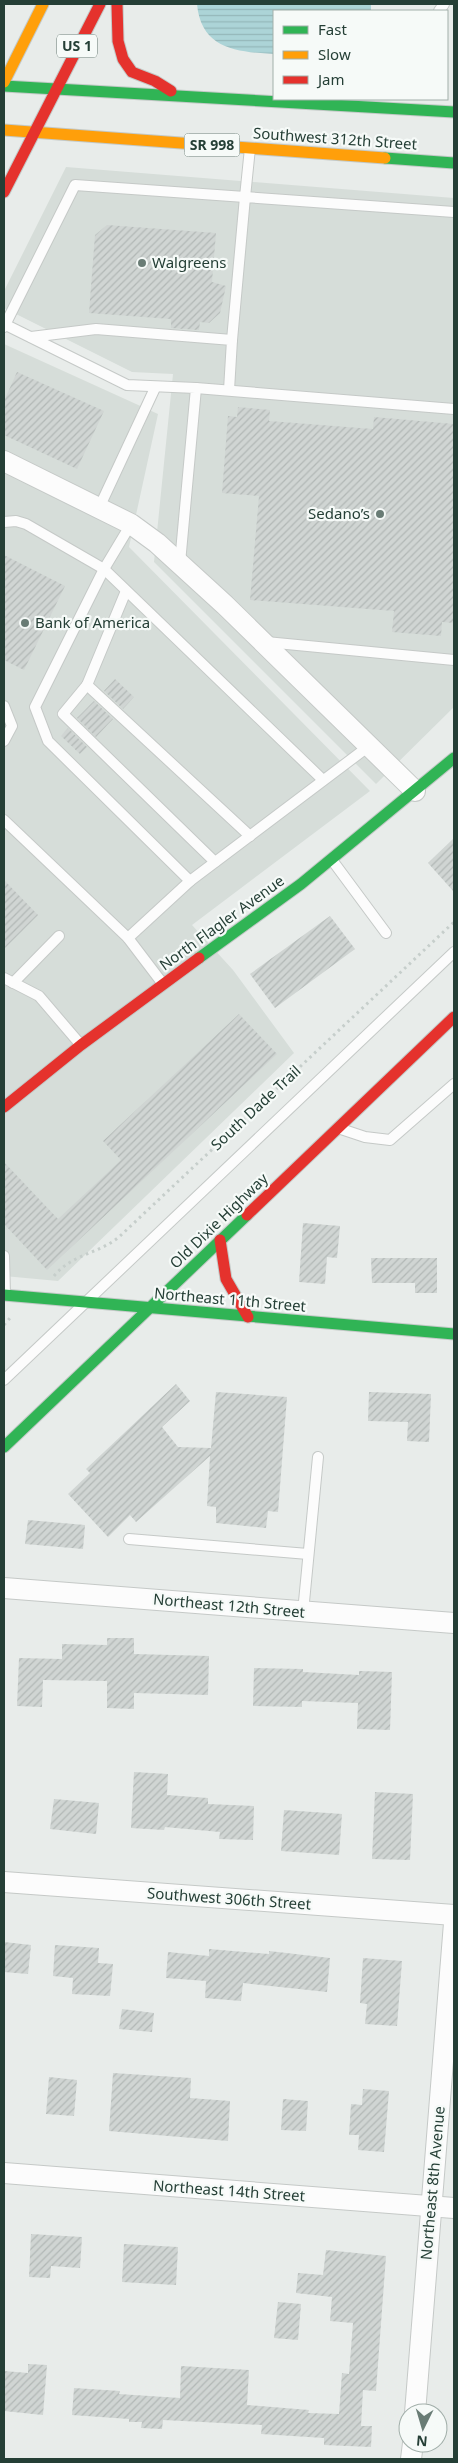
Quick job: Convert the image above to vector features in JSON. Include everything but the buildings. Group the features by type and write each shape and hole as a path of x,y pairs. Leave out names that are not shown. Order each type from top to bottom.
{"main road":[{"path":"4,82 43,4"},
{"name":"US 1","path":"4,192 100,4"},
{"path":"117,4 118,41 123,59 132,72 155,81 181,97"},
{"path":"4,86 181,97 273,100"},
{"path":"284,100 421,104 454,112"},
{"name":"Southwest 312th Street","path":"4,130 454,162"},
{"name":"North Flagler Avenue","path":"4,1107 81,1045 332,859 454,758"},
{"name":"Old Dixie Highway","path":"4,1447 454,1017"},
{"path":"220,1240 226,1279 248,1317"},
{"name":"Northeast 11th Street","path":"4,1295 454,1334"}],"street":[{"path":"4,461 131,524 158,543 263,642 415,791"},
{"name":"Northeast 12th Street","path":"4,1588 454,1623"},
{"name":"Southwest 306th Street","path":"4,1882 454,1915"},
{"name":"Northeast 8th Avenue","path":"416,2403 454,1923"},
{"name":"Northeast 14th Street","path":"4,2173 454,2208"}],"lane":[{"path":"229,390 250,148"},
{"path":"454,212 75,185 4,325 127,385 155,388 229,390 454,409"},
{"path":"30,337 96,329 232,340"},
{"path":"99,508 155,388"},
{"path":"180,563 196,388"},
{"path":"4,522 16,521 26,524 104,569 323,780"},
{"path":"131,524 104,569 35,707 48,741 190,881"},
{"path":"126,590 87,685 63,714 215,862"},
{"path":"263,642 454,660"},
{"path":"87,685 250,836"},
{"path":"4,706 12,726 4,741"},
{"path":"128,938 190,881 369,746"},
{"path":"4,820 128,938 164,984"},
{"path":"332,859 386,934"},
{"path":"59,936 9,980 40,996 81,1045"},
{"path":"4,1380 454,952"},
{"path":"338,1128 365,1137 390,1140 454,1084"},
{"path":"4,1256 4,1295"},
{"path":"303,1612 318,1457"},
{"path":"128,1539 308,1554"}],"path":[{"name":"South Dade Trail","path":"50,1282 70,1261 103,1248 119,1237 454,922"},
{"path":"4,1325 10,1318"}],"shaded area":[{"path":"66,167 454,198 454,707 376,784 154,562 173,374 132,372 4,308 4,291"},
{"path":"4,344 158,414 129,547 370,791 192,925 233,970 294,1053 58,1281 4,1276"}],"water":[{"path":"197,4 371,4 371,10 273,10 273,54 247,52 223,45 213,39 206,31 200,19"}],"traffic: fast":[{"path":"4,86 454,112"},
{"path":"385,158 454,163"},
{"path":"199,958 301,884 454,758"},
{"path":"4,1447 247,1215"},
{"path":"4,1295 454,1334"}],"traffic: slow":[{"path":"4,82 43,4"},
{"path":"4,130 385,158"}],"traffic: jam":[{"path":"4,192 100,4"},
{"path":"117,4 118,41 123,59 132,72 155,81 171,91"},
{"path":"4,1107 81,1045 199,958"},
{"path":"247,1215 454,1017"},
{"path":"220,1240 226,1279 248,1317"}],"place":[{"name":"Walgreens","path":"142,263"},
{"name":"Sedano’s","path":"380,514"},
{"name":"Bank of America","path":"25,623"}]}
